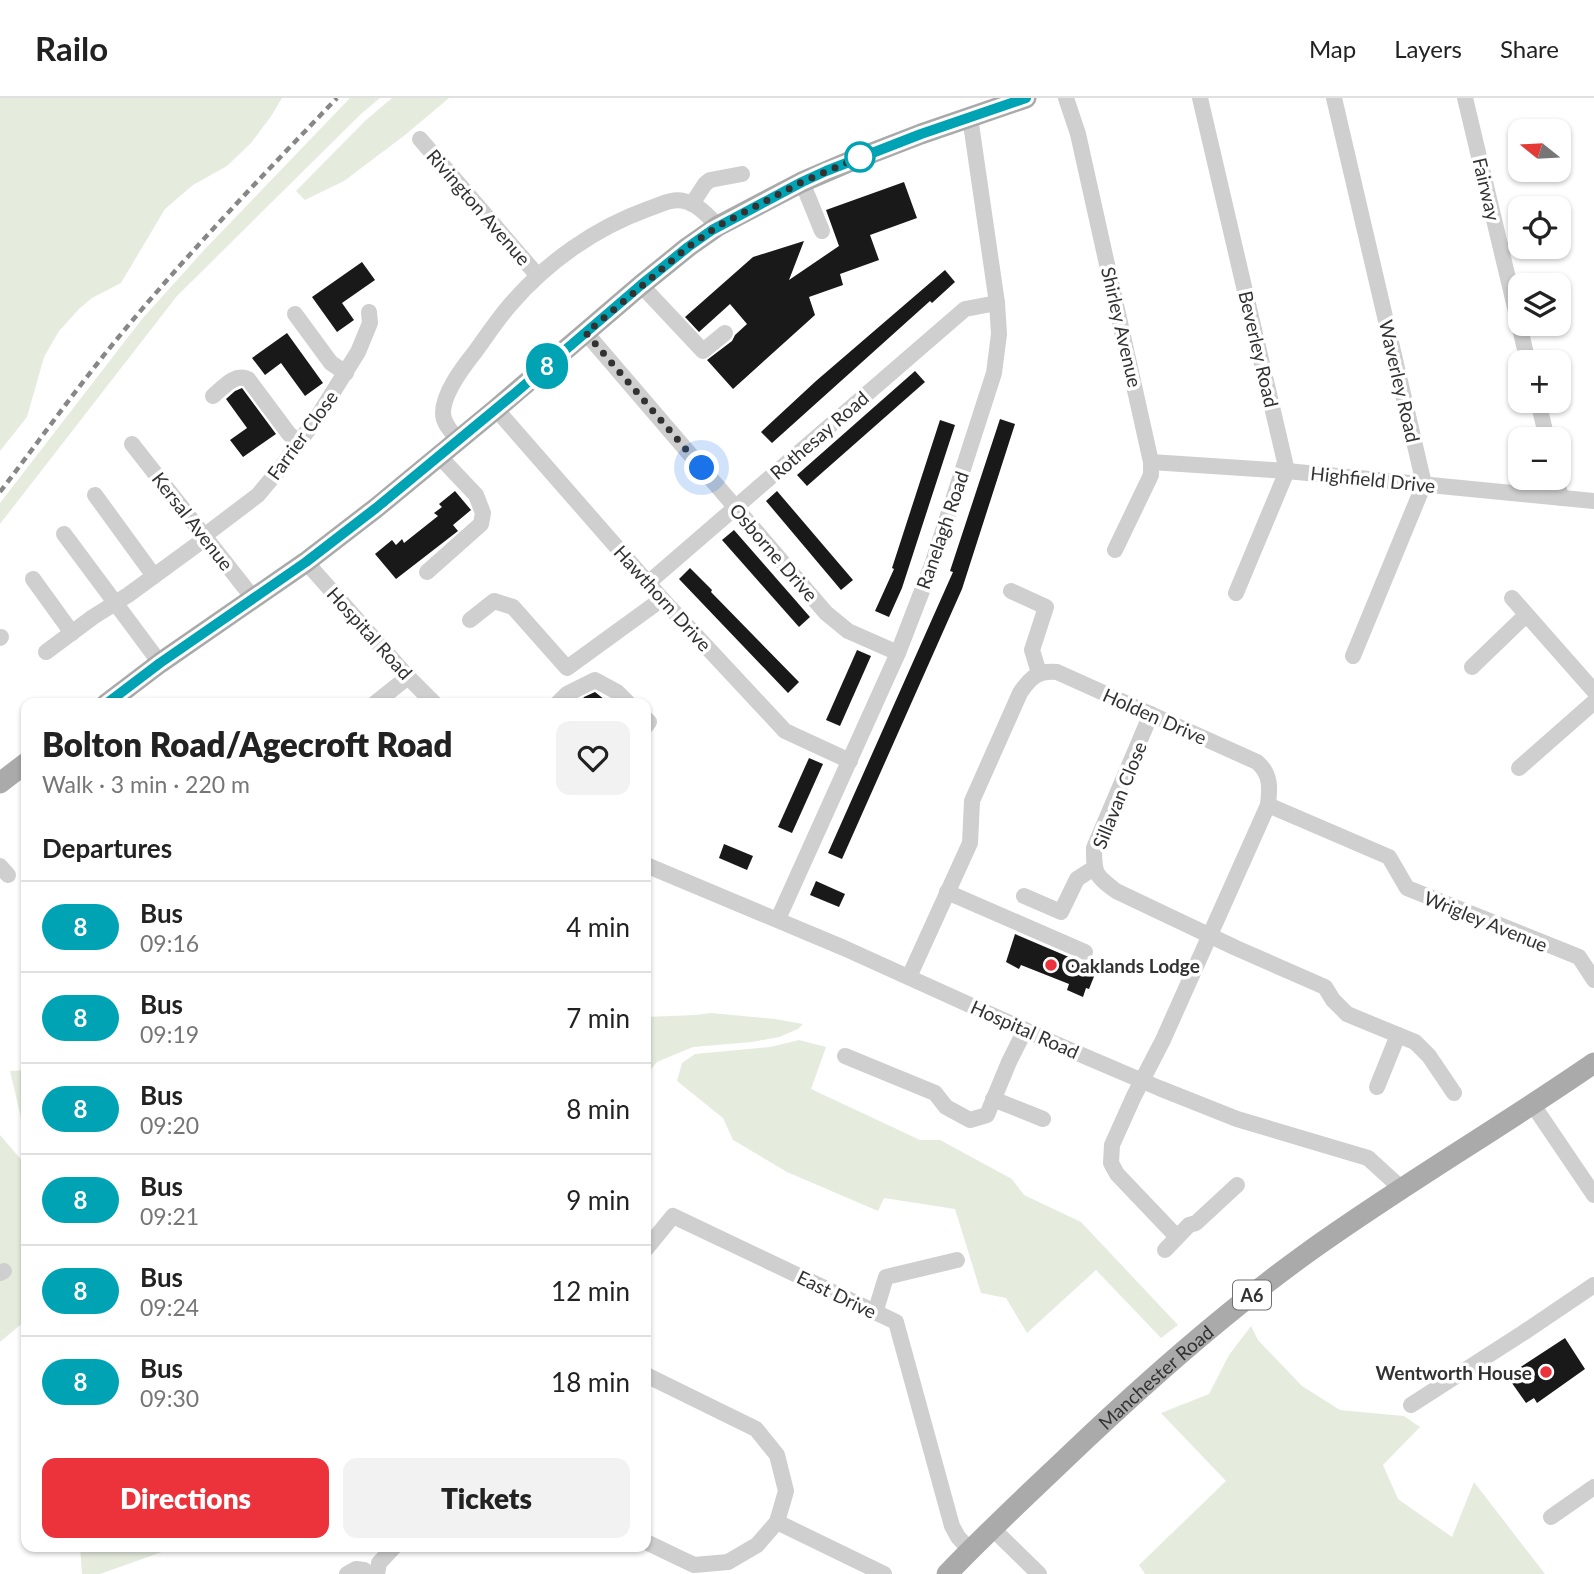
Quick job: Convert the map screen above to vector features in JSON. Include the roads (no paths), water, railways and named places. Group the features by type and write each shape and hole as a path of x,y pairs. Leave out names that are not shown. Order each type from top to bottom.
{"main road":[{"path":"114,698 306,562 376,508 641,285 718,226 802,182 921,134 1021,99"},
{"path":"0,783 21,767"},
{"name":"Manchester Road","path":"947,1574 992,1528 1155,1375 1223,1317 1305,1254 1594,1063"}],"street":[{"name":"Shirley Avenue","path":"1066,98 1078,134 1151,462 1152,475 1115,551"},
{"name":"Beverley Road","path":"1200,98 1287,471"},
{"name":"Waverley Road","path":"1334,98 1424,484"},
{"name":"Fairway","path":"1465,98 1525,350"},
{"name":"Ranelagh Road","path":"778,919 898,653 932,565 994,373 999,334 997,303 970,117"},
{"name":"Rivington Avenue","path":"420,139 538,276"},
{"path":"692,204 710,180 742,174"},
{"path":"802,182 822,231"},
{"path":"458,440 444,422 443,412 459,373 510,305 538,276 578,244 624,217 674,200 692,204 718,226"},
{"path":"641,285 703,351 725,333"},
{"name":"Rothesay Road","path":"648,583 965,309 997,303"},
{"name":"Farrier Close","path":"46,652 154,576 258,495 318,416 346,373 370,323 369,312"},
{"path":"295,314 331,363 346,373"},
{"name":"Osborne Drive","path":"586,333 826,613 848,631 898,653"},
{"path":"213,396 235,379 245,377 289,434 299,442"},
{"name":"Hawthorn Drive","path":"496,409 662,599 785,731 850,761"},
{"name":"Kersal Avenue","path":"132,444 253,598"},
{"path":"427,572 481,524 483,513 476,495 439,456"},
{"name":"Highfield Drive","path":"1151,462 1287,471 1594,501"},
{"path":"1236,593 1287,471"},
{"path":"1353,656 1424,484"},
{"path":"1559,490 1561,498"},
{"path":"95,495 154,576"},
{"path":"64,534 160,663"},
{"name":"Hospital Road","path":"306,562 429,698"},
{"path":"33,579 72,633"},
{"path":"909,977 970,843 972,801 1020,693 1039,673 1032,650 1046,607 1011,592"},
{"path":"1512,598 1594,691"},
{"path":"470,620 494,601 513,607 567,668 662,599"},
{"path":"1472,667 1526,615"},
{"name":"Holden Drive","path":"1039,673 1057,672 1257,762 1264,768 1269,781 1268,805 1163,1040 1112,1145 1111,1163 1117,1174 1177,1237"},
{"path":"382,698 408,677"},
{"path":"563,698 595,680 623,698"},
{"path":"1519,768 1594,702"},
{"name":"Sillavan Close","path":"1152,714 1094,848 1094,868 1101,880 1116,891 1325,987 1347,1014 1415,1042 1429,1056 1454,1093"},
{"name":"Wrigley Avenue","path":"1268,805 1389,857 1407,888 1589,961 1594,981"},
{"name":"Hospital Road","path":"651,866 778,919 1025,1030 1237,1119 1368,1158 1402,1189"},
{"path":"1024,896 1061,912 1077,879 1094,868"},
{"path":"947,892 1085,952"},
{"path":"845,1056 935,1093 946,1107 970,1120 986,1115 1025,1030"},
{"path":"1377,1087 1398,1035"},
{"path":"993,1099 1043,1119"},
{"path":"1533,1105 1594,1195"},
{"path":"1164,1250 1237,1185"},
{"name":"East Drive","path":"651,1243 673,1216 895,1322 953,1525 958,1537 970,1550"},
{"path":"875,1312 886,1277 957,1260"},
{"path":"1411,1405 1594,1285"},
{"path":"651,1377 756,1429 777,1455 786,1491 777,1522 757,1545 728,1562 694,1565 651,1544"},
{"path":"1551,1517 1594,1487"},
{"path":"777,1522 884,1574"},
{"path":"992,1528 1039,1574"},
{"path":"346,1574 356,1569 375,1570 390,1552"}],"railway":[{"path":"0,492 143,308 225,216 337,98"}],"place":[{"name":"Oaklands Lodge","path":"1051,965"},
{"name":"Wentworth House","path":"1546,1372"}]}
